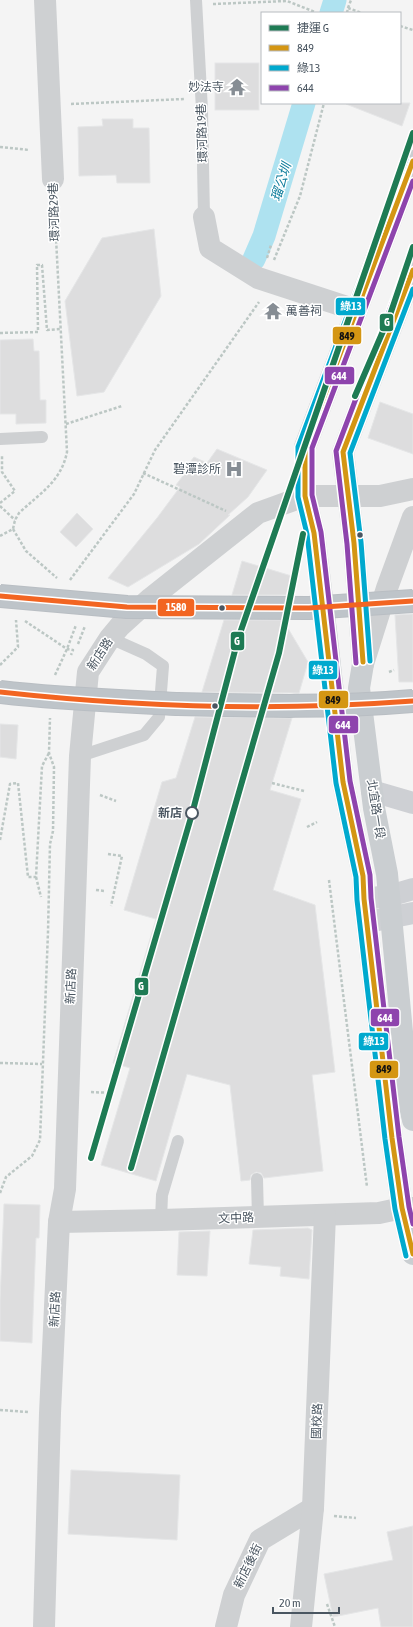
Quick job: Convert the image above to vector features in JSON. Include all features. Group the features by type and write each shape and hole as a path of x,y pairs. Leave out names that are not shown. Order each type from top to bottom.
{"highway":[{"path":"0,596 135,607 309,608 413,601"},
{"path":"0,692 24,695 137,702 272,707 372,704 413,701"}],"main road":[{"name":"北宜路一段","path":"413,161 304,447 306,496 315,541 343,782 363,876 364,899 368,922 384,1078 408,1208 413,1254"},
{"name":"北宜路一段","path":"413,270 343,452 354,542 363,664 359,688 372,791 387,874 388,896 408,1045 404,1081 410,1095 413,1120"}],"street":[{"name":"環河路29巷","path":"45,0 53,179"},
{"path":"204,217 210,248 240,268 266,276 356,310"},
{"name":"新店路","path":"44,1627 50,1413 59,1222 65,1189 80,756 88,672 110,638 120,626 151,598 258,513 306,496 380,496 413,489"},
{"path":"363,664 387,588 413,517"},
{"path":"372,791 413,803"},
{"path":"364,899 388,896 413,888"},
{"path":"368,922 413,913"},
{"name":"文中路","path":"59,1222 258,1218 379,1213 408,1208"},
{"name":"國校路","path":"300,1627 313,1508 325,1215"},
{"name":"新店後街","path":"226,1627 234,1595 260,1540 313,1508"}],"lane":[{"name":"環河路19巷","path":"196,2 204,217"},
{"path":"0,439 42,437"},
{"path":"80,756 144,735 159,717 163,666 146,654 110,638"},
{"path":"161,1220 162,1195 178,1140"},
{"path":"257,1179 258,1218"}],"path":[{"path":"347,12 351,0"},
{"path":"196,2 287,1 316,12"},
{"path":"348,8 359,12"},
{"path":"401,26 413,30"},
{"path":"50,105 200,98"},
{"path":"66,586 134,494 155,450 266,276 300,196 324,104"},
{"path":"0,147 52,151"},
{"name":"環河路29巷","path":"15,520 30,502 56,480 65,464 67,452 53,179"},
{"path":"266,276 271,245"},
{"path":"0,333 38,332 37,265 42,264 47,330 60,329"},
{"path":"66,424 122,406"},
{"path":"0,502 15,491 2,472"},
{"path":"143,473 228,512"},
{"path":"0,506 15,520 12,529 0,536"},
{"path":"12,529 26,551 61,581"},
{"path":"0,665 18,648 16,616 67,649"},
{"path":"389,672 394,670"},
{"path":"0,1193 6,1177 32,1156 40,1140 50,844 53,831 54,767 49,753 42,766 36,877 41,897"},
{"path":"0,840 10,784 18,783 28,877 36,877"},
{"path":"272,783 304,791"},
{"path":"100,795 116,801"},
{"path":"307,827 317,822"},
{"path":"108,854 122,856 111,906"},
{"path":"329,880 367,1187"},
{"path":"0,1063 42,1064"},
{"path":"91,1092 112,1093 120,1065"},
{"path":"0,1410 50,1413"}],"building":[{"name":"妙法寺","path":"215,63 259,63 259,110 215,110"},
{"path":"410,103 402,126 346,104"},
{"path":"102,119 133,119 133,128 149,128 150,183 117,183 116,175 79,176 78,127 103,126"},
{"path":"154,229 161,296 104,392 77,396 65,301 102,238"},
{"path":"33,339 34,351 39,351 40,400 46,400 46,423 16,424 16,414 0,414 0,340"},
{"path":"380,402 413,414 413,454 368,438"},
{"path":"217,449 267,470 248,497 199,544 128,587 108,578 180,487 176,485 185,473 183,471 194,457 207,463"},
{"path":"77,513 93,529 76,547 60,532"},
{"path":"242,561 295,577 290,595 232,595"},
{"path":"413,614 413,682 399,682 395,615"},
{"path":"224,620 283,620 308,662 299,693 202,692"},
{"path":"195,717 292,718 270,790 301,799 273,890 315,905 335,1072 312,1075 323,1171 264,1178 261,1173 256,1172 251,1175 250,1180 241,1181 230,1085 187,1074 156,1181 101,1165 130,1068 113,1063 156,919 124,910 162,782 176,778"},
{"path":"0,724 18,725 16,759 0,757"},
{"path":"4,1204 40,1205 39,1238 36,1238 32,1343 0,1341"},
{"path":"308,1228 312,1230 309,1279 280,1276 281,1267 249,1264 253,1230"},
{"path":"210,1231 207,1276 177,1275 179,1232"},
{"path":"71,1470 180,1475 177,1540 68,1534"},
{"path":"413,1526 413,1627 381,1627 378,1608 333,1617 324,1574 393,1560 387,1532"}],"waterway":[{"name":"瑠公圳","path":"331,12 335,0"},
{"name":"瑠公圳","path":"254,259 264,236 304,104"}],"metro line":[{"name":"G","path":"91,1158 192,814 238,639 413,133"},
{"name":"G","path":"355,396 390,315 413,247"},
{"name":"G","path":"131,1168 279,653 303,534"}],"transit line":[{"name":"綠13","path":"406,159 298,447 298,497 307,534 336,783 356,877 357,900 385,1139 395,1209 406,1256"},
{"name":"849","path":"413,161 305,447 305,496 314,533 343,782 363,876 364,899 392,1138 402,1208 413,1254"},
{"name":"644","path":"413,181 312,448 312,495 321,532 350,781 370,875 371,898 399,1137 409,1207 413,1224"},
{"name":"644","path":"356,663 347,544 336,451 406,267"},
{"name":"849","path":"363,662 354,543 343,452 413,270"},
{"name":"綠13","path":"370,661 361,542 350,453 413,289"},
{"name":"1580","path":"0,596 127,607 309,608 413,601"},
{"name":"1580","path":"0,692 102,701 206,706 310,706 413,701"}],"place":[{"name":"妙法寺","path":"237,87"},
{"name":"萬善祠","path":"273,311"},
{"name":"碧潭診所","path":"234,469"},
{"name":"新店","path":"192,813"}]}
